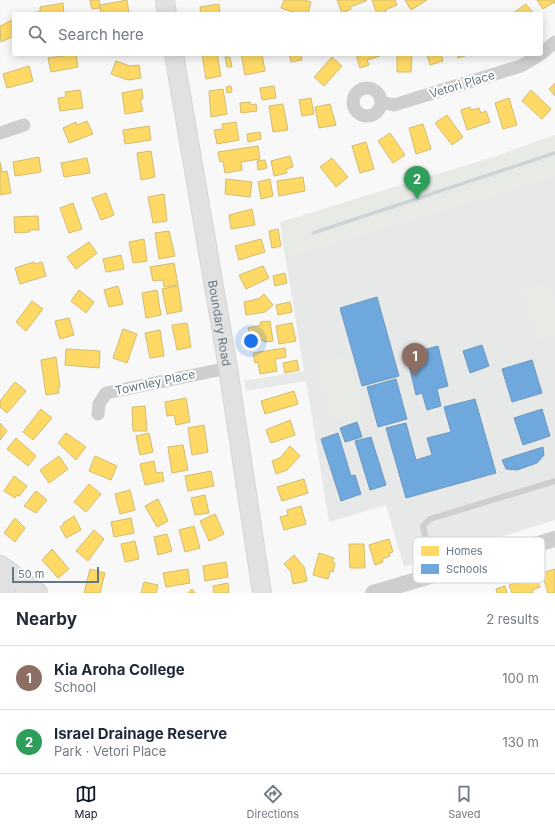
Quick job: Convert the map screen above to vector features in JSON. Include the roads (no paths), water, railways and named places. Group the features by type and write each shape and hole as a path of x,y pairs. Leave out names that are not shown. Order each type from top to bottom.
{"main road":[{"path":"165,0 167,12"},
{"name":"Boundary Road","path":"174,56 228,368 262,593"},
{"path":"1,568 36,593"},
{"path":"0,589 5,593"}],"street":[{"name":"Vetori Place","path":"543,52 555,42"},
{"name":"Vetori Place","path":"381,102 394,104 521,66 538,56"},
{"path":"0,133 24,125"},
{"name":"Townley Place","path":"98,414 99,404 106,393 228,368"},
{"path":"545,542 555,539"},
{"path":"373,593 413,581"}],"lane":[{"path":"426,537 423,526 430,519 555,481"}],"waterway":[{"path":"313,233 555,153"}],"place":[{"name":"Israel Drainage Reserve","path":"417,199"},
{"name":"Kia Aroha College","path":"415,376"}]}
